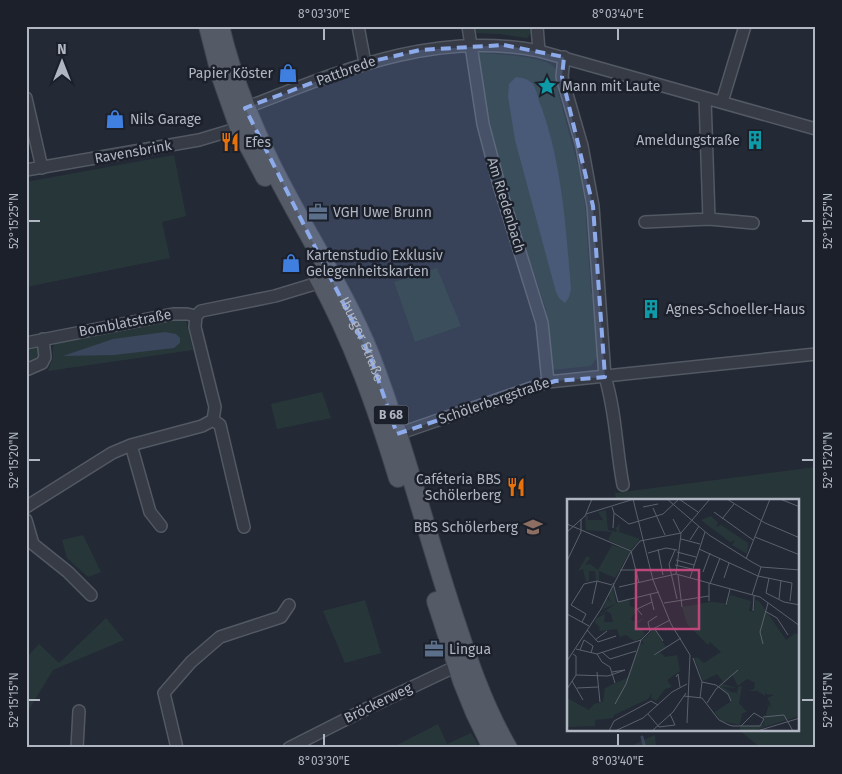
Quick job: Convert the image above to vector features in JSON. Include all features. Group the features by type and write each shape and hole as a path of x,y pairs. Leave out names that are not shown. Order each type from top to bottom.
{"main road":[{"name":"Iburger Straße","path":"208,26 221,77 239,128 321,282 354,349 391,436"},
{"name":"Iburger Straße","path":"220,26 228,58 245,108 272,167 340,292 370,356 391,436 462,663 475,713 492,748"},
{"name":"Iburger Straße","path":"462,663 508,748"}],"street":[{"path":"358,26 365,63"},
{"name":"Am Riedenbach","path":"468,26 483,124 493,165 542,323 548,382"},
{"path":"537,26 539,51"},
{"path":"722,102 745,26"},
{"path":"470,44 504,45 539,51 816,129"},
{"name":"Pattbrede","path":"245,108 365,63 420,50 470,44"},
{"path":"564,58 562,77 582,146 593,206 605,376 611,397 623,485"},
{"path":"26,98 42,168"},
{"path":"705,98 709,219"},
{"path":"239,128 245,108"},
{"name":"Ravensbrink","path":"26,170 199,140 239,128"},
{"path":"645,222 709,219 754,223"},
{"name":"Bomblatstraße","path":"26,343 173,314 196,316 201,311 275,296 321,282"},
{"path":"196,316 195,327 214,407 213,420"},
{"path":"26,370 42,364 45,357 43,339"},
{"name":"Schölerbergstraße","path":"391,436 548,382 816,354"},
{"path":"26,508 112,453 131,445 202,426 213,420"},
{"path":"213,420 220,425 244,527"},
{"path":"131,445 150,512 161,526"},
{"path":"26,520 33,544 68,572 91,595"},
{"path":"177,748 164,693 191,662 220,637 281,617 289,605"},
{"name":"Bröckerweg","path":"289,748 462,663"},
{"path":"77,748 79,711"}],"highlighted area":[{"path":"504,45 564,57 562,77 593,206 605,377 555,381 397,434 370,356 245,108 365,63 420,50"}],"shaded area":[{"path":"471,26 532,26 532,32 527,38 475,33 472,31"},
{"path":"478,53 539,60 553,66 558,73 561,88 558,92 581,177 585,206 591,292 595,297 598,356 591,366 552,370 543,316 546,310 504,182 489,118 485,114 476,62"},
{"path":"174,155 186,216 162,222 170,258 26,287 26,182"},
{"path":"437,268 461,326 415,342 394,282"},
{"path":"175,320 186,321 193,350 48,371 53,357 53,347 56,342"},
{"path":"33,346 39,348 41,357 36,362 26,364 26,347"},
{"path":"322,392 331,418 277,429 271,404"},
{"path":"816,467 816,748 761,748 741,732 800,732 800,499 616,499 615,493"},
{"path":"83,535 101,572 88,577 67,558 62,540"},
{"path":"365,600 381,653 345,663 323,611"},
{"path":"106,618 124,640 53,670 26,714 26,658 39,644 59,663"},
{"path":"438,724 447,744 471,733 480,748 398,748 397,745"},
{"path":"655,735 656,748 636,748 635,744"}],"water":[{"path":"516,77 531,82 534,86 554,150 562,196 571,289 565,303 556,292 515,140 508,96 509,84"},
{"path":"165,332 176,334 180,338 180,343 174,348 114,355 63,356 113,339"}],"waterway":[{"path":"642,737 645,748"}],"place":[{"name":"Papier Köster","path":"288,73"},
{"name":"Mann mit Laute","path":"547,86"},
{"name":"Nils Garage","path":"115,119"},
{"name":"Ameldungstraße","path":"755,140"},
{"name":"Efes","path":"230,142"},
{"name":"VGH Uwe Brunn","path":"318,212"},
{"name":"Kartenstudio Exklusiv Gelegenheitskarten","path":"291,263"},
{"name":"Agnes-Schoeller-Haus","path":"651,309"},
{"name":"Caféteria BBS Schölerberg","path":"516,487"},
{"name":"BBS Schölerberg","path":"533,527"},
{"name":"Lingua","path":"434,649"}]}
